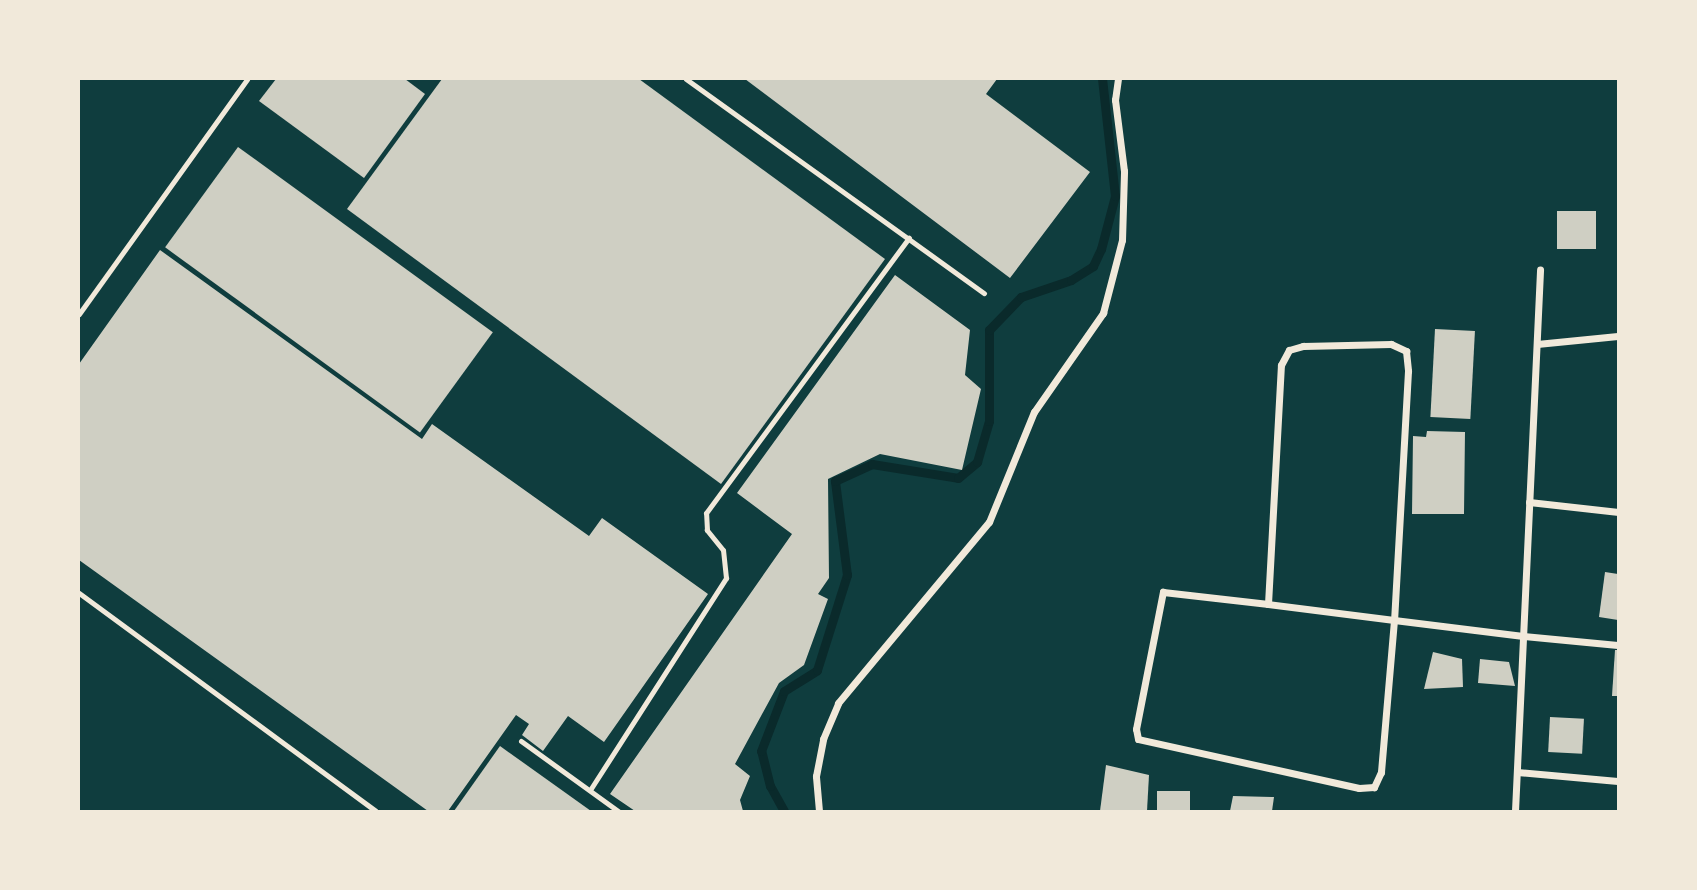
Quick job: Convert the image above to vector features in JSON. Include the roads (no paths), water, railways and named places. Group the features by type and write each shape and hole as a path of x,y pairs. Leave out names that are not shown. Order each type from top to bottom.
{"street":[{"path":"819,811 816,776 823,738 838,703 989,522 1034,412 1103,313 1122,240 1124,171 1115,100 1118,79"},
{"path":"1515,811 1540,270"},
{"path":"1537,344 1618,336"},
{"path":"1268,604 1281,365 1289,350 1391,344 1406,351 1394,620 1381,772 1374,787 1359,788 1138,739 1136,729 1163,592 1268,604 1394,620 1523,636 1618,645"},
{"path":"1529,502 1618,512"},
{"path":"1517,772 1618,781"}],"lane":[{"path":"79,314 247,79"},
{"path":"686,79 984,293"},
{"path":"590,790 726,578 723,550 707,530 706,513 909,239"},
{"path":"79,593 376,811"},
{"path":"521,741 618,811"}],"waterway":[{"path":"784,811 770,786 761,751 784,691 817,670 847,575 835,481 872,464 958,478 977,462 989,421 989,330 1021,297 1071,280 1093,266 1101,249 1115,196 1102,79"}]}
